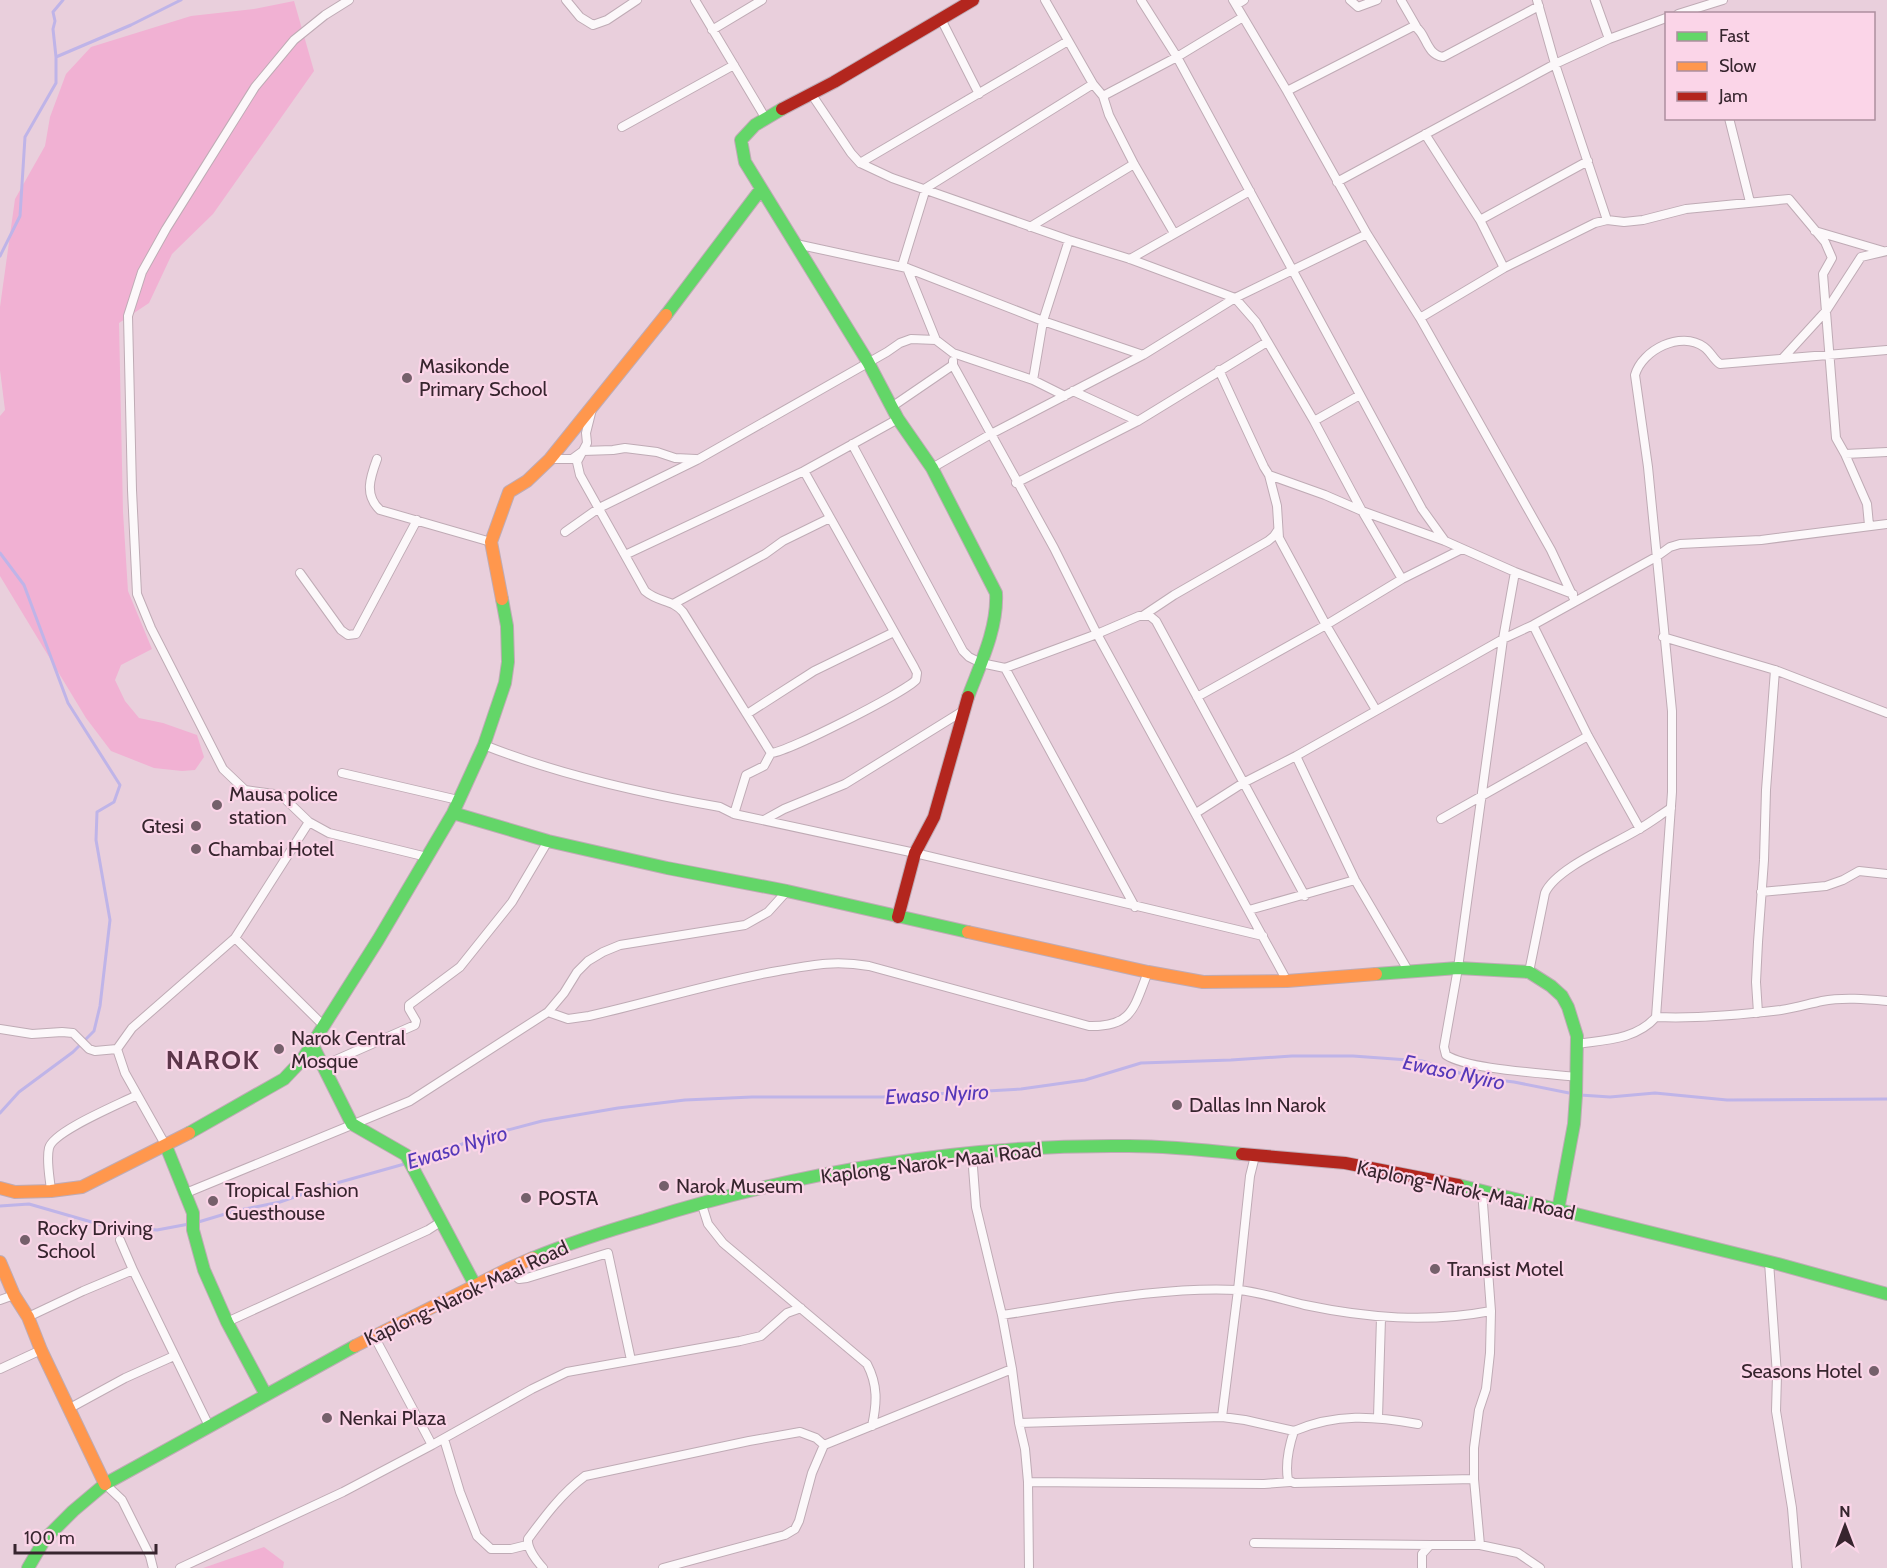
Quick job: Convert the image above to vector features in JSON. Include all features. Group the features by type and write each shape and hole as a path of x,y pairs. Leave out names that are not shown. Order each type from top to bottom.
{"main road":[{"path":"898,917 915,853 934,817 963,711 981,663 997,609 996,593 932,468 898,419 868,362 745,162 741,140 750,128 973,0"},
{"path":"0,1188 15,1192 82,1187 166,1146 284,1079 302,1060 378,940 453,813 498,708 508,662 507,626 491,542 509,492 527,481 550,459 667,314 761,189"},
{"path":"453,813 548,841 667,868 787,891 1148,972 1203,982 1287,981 1458,968 1529,972 1562,996 1577,1036 1574,1124 1558,1210"},
{"path":"312,1044 352,1124 406,1155 475,1285"},
{"path":"166,1146 193,1213 193,1230 204,1270 227,1322 266,1395"},
{"name":"Kaplong-Narok-Maai Road","path":"28,1568 45,1539 73,1511 105,1485 374,1336 475,1285 570,1243 701,1203 843,1171 972,1154 1128,1146 1181,1148 1344,1163 1482,1190 1887,1294"},
{"path":"0,1262 14,1295 28,1317 41,1350 105,1485"}],"street":[{"path":"349,0 325,15 294,40 255,87 142,272 128,316 137,594 151,628 223,769 245,790 283,797 309,822 328,833 427,857"},
{"path":"566,0 580,17 593,25 607,20 637,0"},
{"path":"695,0 766,119"},
{"path":"712,30 762,0"},
{"path":"1045,0 1093,84 1103,96 1109,115 1134,164 1174,233"},
{"path":"1141,0 1177,57 1422,509 1445,541"},
{"path":"1233,0 1287,91 1366,234 1420,318 1551,550 1574,598"},
{"path":"1242,17 1236,5 1244,0"},
{"path":"1350,0 1358,7 1377,0"},
{"path":"1401,0 1430,51 1443,57 1538,3 1555,64 1607,220"},
{"path":"1595,0 1609,39"},
{"path":"1695,7 1723,0"},
{"path":"1103,96 1177,57 1242,17"},
{"path":"1337,182 1555,64 1609,39 1665,18"},
{"path":"941,19 979,94"},
{"path":"1287,91 1416,26"},
{"path":"860,163 1068,40"},
{"path":"622,127 734,65"},
{"path":"1093,84 926,188 904,267 936,340 953,353 1033,380 1138,421"},
{"path":"812,94 845,145 860,163 892,178 926,188 1030,227 1130,259 1235,298 1256,322 1402,579"},
{"path":"1730,120 1750,202"},
{"path":"1425,134 1480,220 1504,268"},
{"path":"1480,220 1588,161"},
{"path":"1030,227 1134,164"},
{"path":"1130,259 1250,191"},
{"path":"1420,318 1504,268 1585,227 1607,220 1634,221 1686,209 1789,199 1825,242 1832,258 1822,274 1836,438 1867,504 1869,525"},
{"path":"1814,231 1885,251"},
{"path":"932,468 991,434 1143,355 1235,298 1366,234"},
{"path":"1033,380 1042,321 1069,240"},
{"path":"796,244 904,267 1042,321 1143,355"},
{"path":"1783,358 1826,311 1861,257 1885,251"},
{"path":"565,532 599,508 697,460 900,343 911,339 936,340"},
{"path":"1577,1044 1619,1038 1642,1030 1656,1017 1671,808 1672,711 1648,467 1635,375 1638,365 1652,352 1680,340 1705,347 1720,364 1887,350"},
{"path":"1017,483 1138,421 1267,342"},
{"path":"953,353 953,365 1287,981"},
{"path":"893,406 953,365"},
{"path":"1219,370 1269,475 1277,506 1279,538 1376,710"},
{"path":"1314,421 1360,394"},
{"path":"594,403 586,433 587,442 577,462 578,469 645,591 655,599 675,603 683,612 771,753"},
{"path":"626,555 804,471 898,419"},
{"path":"852,444 963,651 981,663 1005,669 1144,615 1174,595 1268,541 1279,527"},
{"path":"550,459 572,459 583,451 625,448 697,460"},
{"path":"1845,454 1887,452"},
{"path":"377,459 370,490 373,503 380,510 491,542"},
{"path":"771,753 777,753 793,746 897,693 914,682 917,673 804,471"},
{"path":"1269,475 1445,541 1574,598"},
{"path":"675,603 765,554 783,541 830,518"},
{"path":"300,573 336,624 348,635 356,634 417,520"},
{"path":"1196,813 1243,783 1296,756 1503,639 1533,626 1574,598 1656,557 1670,547 1680,544 1761,540 1887,524"},
{"path":"1197,697 1326,625 1402,579 1462,549"},
{"path":"1515,572 1503,639 1458,968 1444,1047 1446,1055 1454,1060 1576,1077"},
{"path":"1144,615 1156,621 1305,896"},
{"path":"1533,626 1588,736 1640,829"},
{"path":"747,714 814,671 894,632"},
{"path":"1664,638 1775,670 1887,713"},
{"path":"1005,669 1135,907"},
{"path":"1758,1012 1756,982 1775,670"},
{"path":"764,820 784,809 845,784 963,711"},
{"path":"1441,819 1588,736"},
{"path":"484,745 597,781 720,807 734,814 915,853 1263,936"},
{"path":"734,814 746,775 764,766 771,753"},
{"path":"1296,756 1355,880 1409,972"},
{"path":"342,773 458,800"},
{"path":"1529,972 1548,887 1568,869 1640,829 1671,808"},
{"path":"0,1029 32,1034 73,1033 89,1049 95,1051 117,1049 132,1028 235,938 309,822"},
{"path":"322,1066 415,1025 417,1021 408,1009 410,1005 466,960 512,902 548,841"},
{"path":"1761,892 1826,886 1844,880 1859,871 1887,874"},
{"path":"1249,910 1355,880"},
{"path":"186,1193 410,1101 548,1012 564,993 577,972 588,961 603,952 621,945 744,925 768,912 787,891"},
{"path":"235,938 324,1026"},
{"path":"548,1012 568,1019 589,1016 759,974 844,962 869,966 1089,1026 1099,1026 1115,1024 1129,1014 1148,972"},
{"path":"1656,1017 1687,1019 1784,1010 1825,1000 1887,1001"},
{"path":"117,1049 124,1073 166,1146"},
{"path":"51,1191 48,1152 54,1139 65,1131 137,1095"},
{"path":"972,1154 976,1207 1002,1315 1012,1369 1018,1423 1025,1449 1028,1482 1029,1568"},
{"path":"1222,1417 1250,1176 1255,1156"},
{"path":"1480,1545 1474,1479 1476,1431 1479,1410 1486,1389 1491,1311 1482,1190"},
{"path":"701,1203 714,1234 867,1364 873,1376 876,1392 876,1410 872,1426"},
{"path":"227,1322 387,1249 442,1221"},
{"path":"120,1240 174,1356 210,1426"},
{"path":"508,1269 519,1279 527,1278 608,1253 631,1360"},
{"path":"1769,1262 1777,1375 1776,1411 1792,1508 1797,1568"},
{"path":"28,1317 133,1270"},
{"path":"1002,1315 1129,1296 1238,1290 1381,1318 1461,1317 1491,1311"},
{"path":"0,1300 14,1295"},
{"path":"180,1568 343,1492 560,1375 761,1336 787,1313 801,1308"},
{"path":"1378,1417 1381,1318"},
{"path":"374,1336 432,1445"},
{"path":"0,1369 41,1350"},
{"path":"70,1408 124,1378 174,1356"},
{"path":"663,1568 785,1535 795,1529 799,1521 812,1473 824,1445 1012,1369"},
{"path":"1018,1423 1222,1417 1294,1431 1327,1419 1378,1417 1418,1424"},
{"path":"1290,1482 1287,1474 1287,1460 1294,1431"},
{"path":"543,1568 527,1545 528,1539 574,1484 585,1476 727,1445 800,1432 816,1438 824,1445"},
{"path":"444,1439 460,1492 477,1536 491,1549 511,1549 527,1545"},
{"path":"1028,1482 1264,1484 1474,1479"},
{"path":"105,1485 122,1500 150,1556 153,1568"},
{"path":"1254,1543 1480,1545 1518,1553 1540,1568"},
{"path":"1422,1568 1422,1554 1430,1545"}],"shaded area":[{"path":"294,1 314,71 213,214 172,254 149,303 119,323 123,512 128,591 152,649 121,665 115,680 125,701 139,718 163,723 197,735 204,757 195,770 154,768 111,751 86,718 0,576 0,416 5,410 0,370 0,307 15,199 45,146 50,117 66,74 91,47 191,16 254,9"},
{"path":"264,1547 284,1562 283,1568 203,1568"}],"waterway":[{"path":"0,256 20,216 25,137 56,83 53,12 63,0"},
{"path":"56,57 131,25 181,0"},
{"path":"0,553 24,585 68,703 120,785 114,802 97,812 96,840 110,920 100,1006 94,1031 73,1052 19,1092 0,1113"},
{"name":"Ewaso Nyiro","path":"414,1161 485,1136 542,1121 618,1108 685,1100 752,1097 882,1097 1021,1089 1085,1080 1141,1063 1292,1056 1353,1056 1422,1061 1472,1077 1514,1082 1574,1094"},
{"name":"Ewaso Nyiro","path":"1580,1095 1610,1097 1655,1093 1727,1100 1887,1099"},
{"name":"Ewaso Nyiro","path":"195,1223 235,1211 280,1202 326,1186 408,1163"},
{"name":"Ewaso Nyiro","path":"0,1206 29,1204 102,1225 157,1230 189,1224"}],"traffic: fast":[{"path":"782,109 755,125 741,140 745,162 868,362 898,419 932,468 996,593 991,633 968,697"},
{"path":"666,315 761,189"},
{"path":"189,1133 284,1079 302,1060 378,940 453,813 484,745 505,683 508,662 507,626 502,599"},
{"path":"453,813 548,841 968,932"},
{"path":"1376,974 1458,968 1529,972 1562,996 1577,1036 1576,1095 1574,1124 1558,1210"},
{"path":"312,1044 352,1124 406,1155 475,1285"},
{"path":"166,1146 193,1213 193,1230 204,1270 227,1322 266,1395"},
{"path":"533,1258 603,1233 763,1187 884,1164 1006,1150 1068,1147 1157,1147 1242,1154"},
{"path":"1458,1185 1778,1264 1887,1294"},
{"path":"28,1568 45,1539 105,1484 355,1346"}],"traffic: slow":[{"path":"502,599 491,542 509,492 527,481 550,459 666,315"},
{"path":"968,932 1203,982 1287,981 1376,974"},
{"path":"0,1188 15,1192 82,1187 189,1133"},
{"path":"355,1346 533,1258"},
{"path":"0,1262 105,1484"}],"traffic: jam":[{"path":"782,109 834,82 973,0"},
{"path":"898,917 915,853 934,817 968,697"},
{"path":"1242,1154 1345,1163 1458,1185"}],"place":[{"name":"Masikonde Primary School","path":"407,378"},
{"name":"Mausa police station","path":"217,805"},
{"name":"Gtesi","path":"196,826"},
{"name":"Chambai Hotel","path":"196,849"},
{"name":"Narok Central Mosque","path":"279,1049"},
{"name":"Dallas Inn Narok","path":"1177,1105"},
{"name":"Narok Museum","path":"664,1186"},
{"name":"POSTA","path":"526,1198"},
{"name":"Tropical Fashion Guesthouse","path":"213,1201"},
{"name":"Rocky Driving School","path":"25,1240"},
{"name":"Transist Motel","path":"1435,1269"},
{"name":"Seasons Hotel","path":"1874,1371"},
{"name":"Nenkai Plaza","path":"327,1418"}],"district":[{"name":"NAROK","path":"213,1060"}]}
